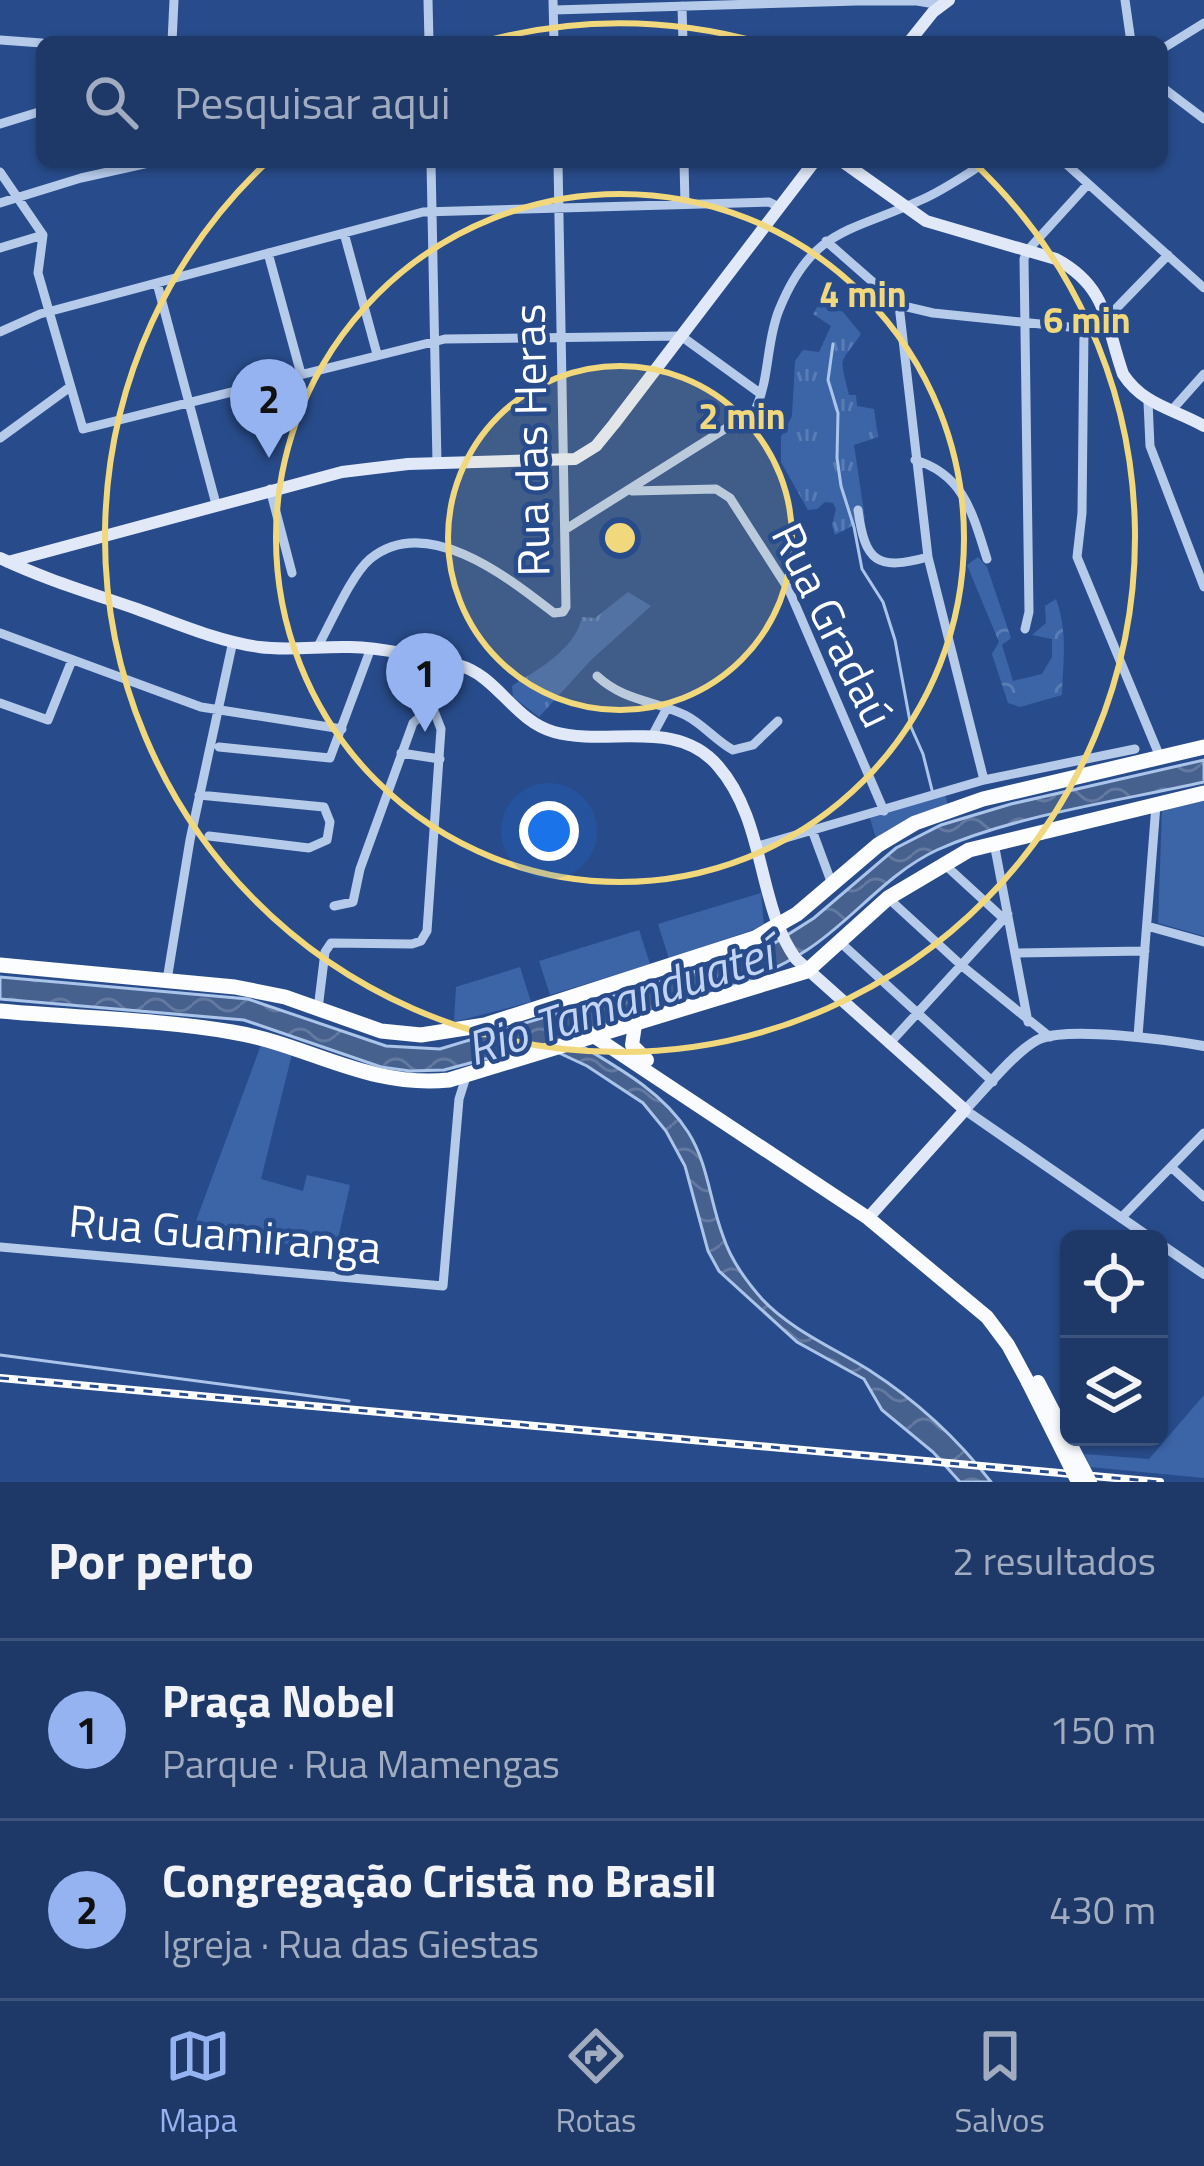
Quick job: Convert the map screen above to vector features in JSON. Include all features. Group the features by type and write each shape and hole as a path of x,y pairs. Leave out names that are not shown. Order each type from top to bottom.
{"highway":[{"path":"0,964 262,992 398,1034 465,1030 779,930 885,840 949,809 1204,747"},
{"path":"0,1011 232,1031 388,1080 457,1079 803,967 841,943 888,898 943,863 994,843 1204,794"}],"main road":[{"path":"915,36 945,3"},
{"path":"2,562 342,472 437,463 565,460 585,454 603,438 809,168"},
{"path":"851,168 902,207 940,226 1056,259 1086,277 1094,285 1123,374 1148,402 1204,426"},
{"path":"2,562 233,641 269,648 370,648 474,671 521,713 554,732 652,736 695,746 707,755 730,783 758,847 779,930 803,967 965,1110 871,1214"},
{"path":"635,1025 632,1045 639,1055 871,1214 986,1303 1017,1345 1078,1482"},
{"path":"589,1039 871,1214"},
{"path":"1033,1382 1090,1482"}],"street":[{"path":"172,36 174,0"},
{"path":"428,0 429,36"},
{"path":"1125,0 1130,36"},
{"path":"554,36 554,5 945,3"},
{"path":"682,6 682,36"},
{"path":"1168,46 1204,23"},
{"path":"0,40 36,43"},
{"path":"1168,92 1204,119"},
{"path":"0,124 36,113"},
{"path":"0,203 130,168"},
{"path":"431,168 437,463"},
{"name":"Rua das Heras","path":"317,648 367,562 410,544 430,544 487,563 554,613 563,612 568,599 558,168"},
{"path":"684,168 686,204"},
{"path":"566,530 750,415 761,394 777,315 802,268 826,241 856,223 925,199 976,168"},
{"path":"1071,168 1204,288"},
{"path":"0,172 44,235 38,273 83,429 434,340 681,337 761,394"},
{"path":"1025,629 1027,251 1088,184"},
{"path":"0,332 50,311 432,211 769,202 779,207"},
{"path":"344,233 376,354"},
{"path":"0,248 44,235"},
{"path":"826,241 898,305 1084,330 1106,326 1168,255"},
{"path":"268,254 301,374"},
{"path":"157,283 216,504"},
{"path":"898,305 928,556 984,780"},
{"path":"1084,330 1082,513 1077,557 1160,757"},
{"path":"1171,410 1204,374"},
{"path":"0,438 70,387"},
{"path":"1148,402 1150,446 1204,587"},
{"path":"915,460 941,471 961,490 988,559"},
{"path":"270,489 292,573"},
{"name":"Rua Gradaú","path":"631,491 716,489 730,498 789,590 884,811"},
{"path":"858,510 865,547 878,560 892,565 928,556"},
{"path":"0,633 218,711 342,729"},
{"path":"167,980 199,795 233,641"},
{"path":"219,748 332,756 370,648"},
{"path":"0,703 48,720 73,660"},
{"path":"318,1009 325,952 331,943 412,944 425,936 441,729 432,706 441,662"},
{"path":"597,676 626,697 699,722 737,751 753,745 778,721"},
{"path":"334,906 353,902 360,869 413,723 432,706"},
{"path":"652,736 667,708"},
{"path":"699,722 707,737 707,755"},
{"path":"758,847 984,780 1135,748"},
{"path":"401,753 440,759"},
{"path":"199,795 324,807 331,834 317,846 209,836"},
{"path":"1138,1036 1156,805"},
{"path":"812,830 832,884"},
{"path":"994,843 1036,1041"},
{"path":"943,863 1006,916"},
{"path":"888,898 1030,1024 1051,1036"},
{"path":"890,1044 1006,916"},
{"path":"1147,926 1204,942"},
{"path":"841,943 993,1082"},
{"path":"1017,953 1145,951"},
{"path":"1139,1230 965,1110 1036,1041 1051,1036 1138,1036 1204,1046"},
{"name":"Rua Guamiranga","path":"0,1247 443,1286 457,1079"},
{"path":"1121,1218 1204,1133"},
{"path":"1171,1167 1204,1197"},
{"path":"1168,1249 1204,1274"}],"green space":[{"path":"819,304 843,312 861,334 843,361 844,373 857,406 874,409 878,437 854,445 865,519 835,535 833,503 808,510 781,462 781,437 792,416 795,361 803,350 819,352 831,326 813,314"},
{"path":"978,557 987,567 1011,638 1002,645 1013,681 1042,674 1052,657 1052,639 1032,635 1046,623 1045,606 1056,599 1063,635 1062,695 1020,707 1008,703 992,654 999,642 967,565"},
{"path":"628,592 651,606 591,660 539,717 513,697 512,686 564,649 582,617 595,618"},
{"path":"944,791 949,809 878,845 869,815"},
{"path":"1204,801 1204,936 1158,923 1162,811"},
{"path":"761,893 764,926 669,959 658,924"},
{"path":"639,930 650,964 550,995 539,961"},
{"path":"520,967 531,1002 454,1022 456,987"},
{"path":"261,1045 292,1054 261,1179 303,1191 307,1175 350,1185 337,1243 298,1236 295,1246 247,1235 242,1242 193,1229"},
{"path":"1204,1395 1204,1478 1090,1467 1084,1454 1149,1459 1160,1446 1168,1446 1168,1437"}],"water":[{"name":"Rio Tamanduateí","path":"1204,760 1204,782 1034,818 937,850 902,872 824,938 780,965 721,990 565,1036 632,1077 663,1102 688,1132 730,1253 762,1299 799,1329 904,1394 950,1435 991,1482 960,1482 933,1452 882,1410 864,1379 797,1342 719,1271 708,1251 685,1166 666,1131 643,1103 587,1066 534,1046 444,1070 410,1071 381,1067 244,1020 0,999 0,977 248,999 386,1046 440,1049 762,951 814,918 896,848 941,825"}],"waterway":[{"path":"833,344 828,380 838,413 841,486 862,569 883,602 895,640 911,727 932,790"},
{"path":"0,1355 349,1401"}],"railway":[{"path":"0,1378 1160,1482"}],"place":[{"name":"Congregação Cristã no Brasil","path":"269,458"},
{"name":"Praça Nobel","path":"425,732"}]}
